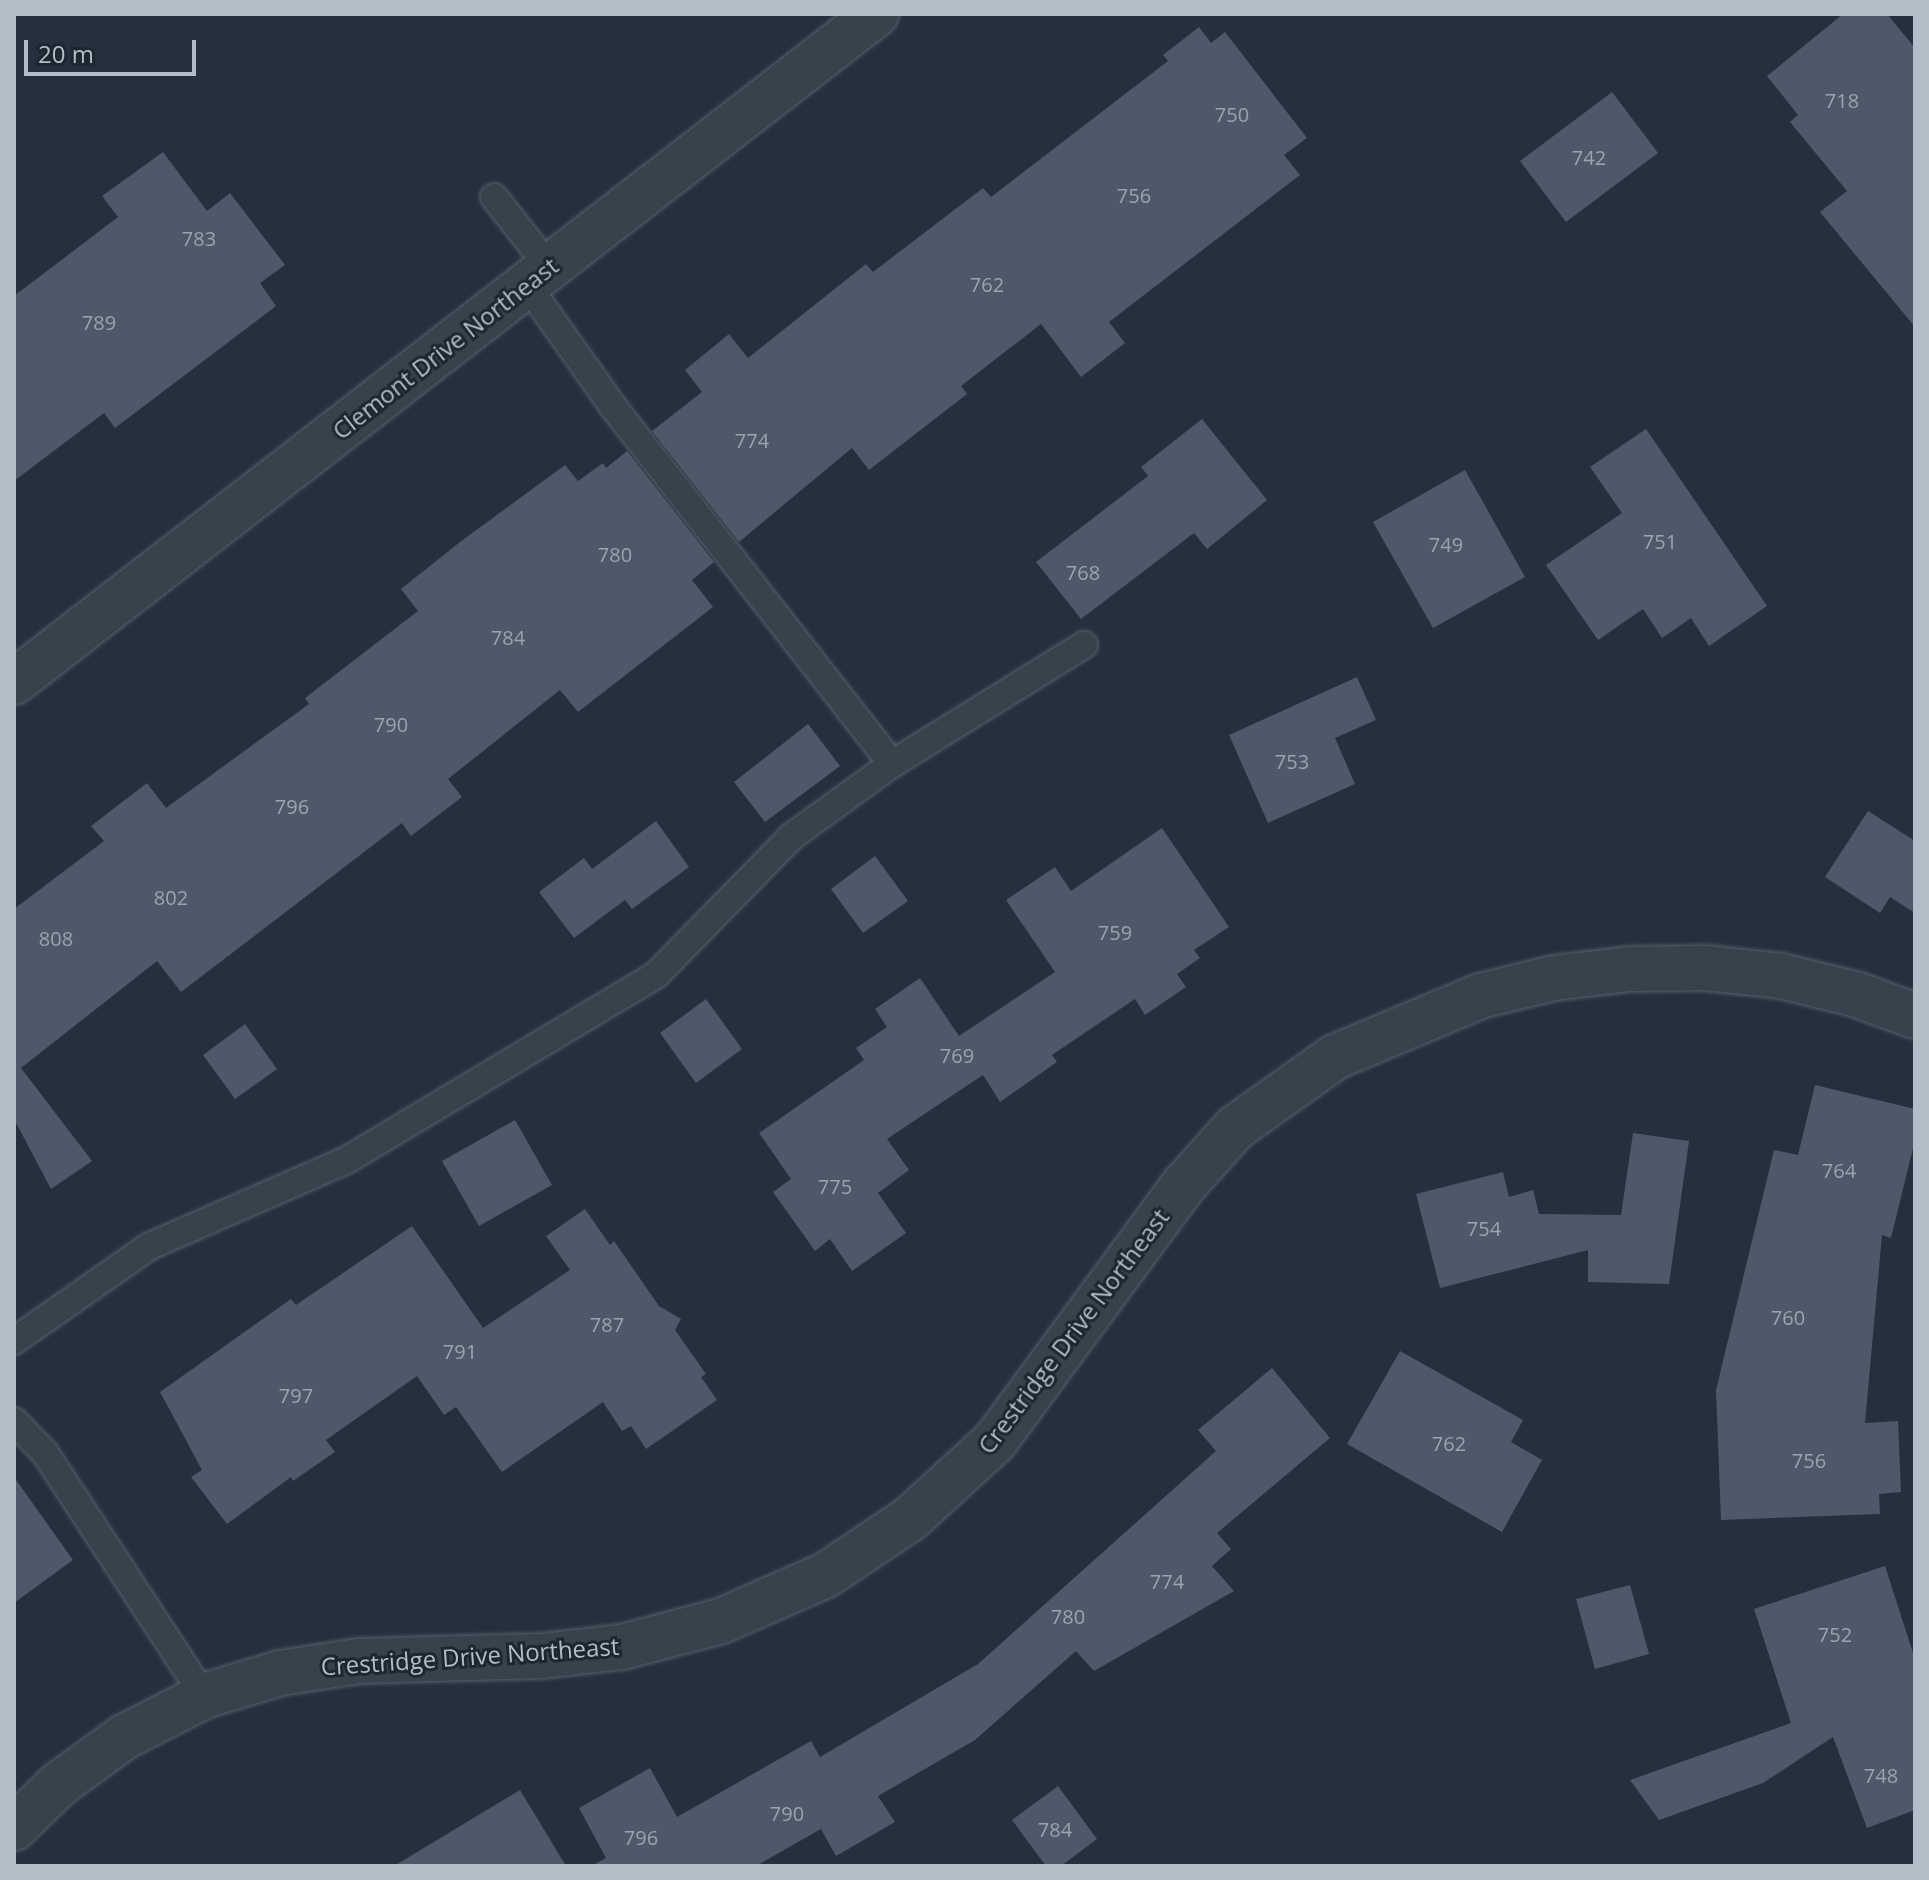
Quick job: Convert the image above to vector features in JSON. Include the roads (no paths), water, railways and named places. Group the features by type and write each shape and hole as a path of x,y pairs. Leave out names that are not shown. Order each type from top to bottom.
{"street":[{"name":"Clemont Drive Northeast","path":"14,682 876,14"},
{"name":"Crestridge Drive Northeast","path":"14,1828 58,1785 124,1737 204,1696 280,1673 359,1661 542,1656 622,1647 721,1621 826,1575 911,1518 995,1441 1183,1186 1235,1128 1335,1057 1480,996 1569,976 1629,969 1705,968 1781,976 1855,994 1915,1016"}],"lane":[{"path":"494,197 614,408 892,764"},
{"path":"14,1341 148,1247 347,1160 656,975 791,837 892,764 1084,645"},
{"path":"14,1421 45,1453 204,1696"}]}
